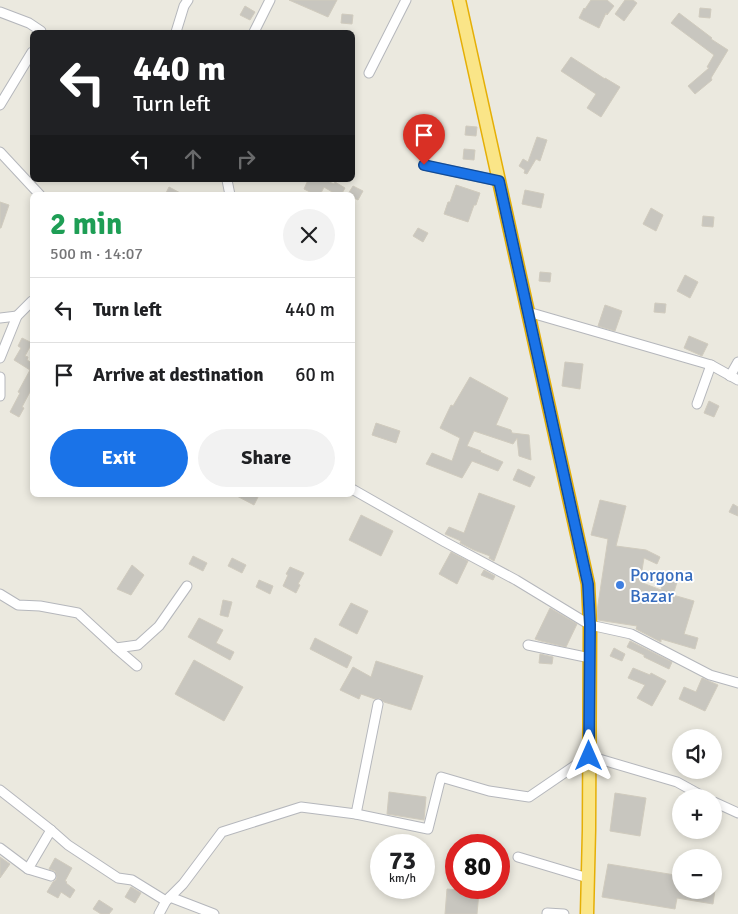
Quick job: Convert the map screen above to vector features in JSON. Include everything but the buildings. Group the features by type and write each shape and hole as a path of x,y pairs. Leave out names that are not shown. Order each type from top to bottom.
{"highway":[{"path":"459,0 588,584 590,658 587,914"}],"street":[{"path":"177,30 184,6 188,0"},
{"path":"255,30 270,0"},
{"path":"369,73 406,0"},
{"path":"0,12 29,23 41,30"},
{"path":"0,105 30,55"},
{"path":"0,152 37,192"},
{"path":"424,165 499,181"},
{"path":"0,358 17,316 30,303"},
{"path":"528,312 711,365 734,378 738,362"},
{"path":"0,318 17,316"},
{"path":"697,404 711,365"},
{"path":"0,377 0,396"},
{"path":"355,491 444,542 516,580 590,625 630,634 710,675 738,683"},
{"path":"116,648 138,645 159,626 187,586"},
{"path":"0,594 18,605 40,606 78,613 137,666"},
{"path":"528,645 590,658"},
{"path":"356,814 378,704"},
{"path":"159,914 168,899 222,832 301,807 356,814 428,829 441,777 489,791 529,797 589,756 677,782 690,789"},
{"path":"0,790 68,845 118,878 132,880 168,899 214,914"},
{"path":"722,806 738,813"},
{"path":"28,868 51,830"},
{"path":"0,848 28,868 50,876"},
{"path":"518,857 588,878"},
{"path":"547,914 564,914"}],"place":[{"name":"Porgona Bazar","path":"620,585"}],"route":[{"path":"424,165 499,181 588,584 590,625 589,756"}]}
